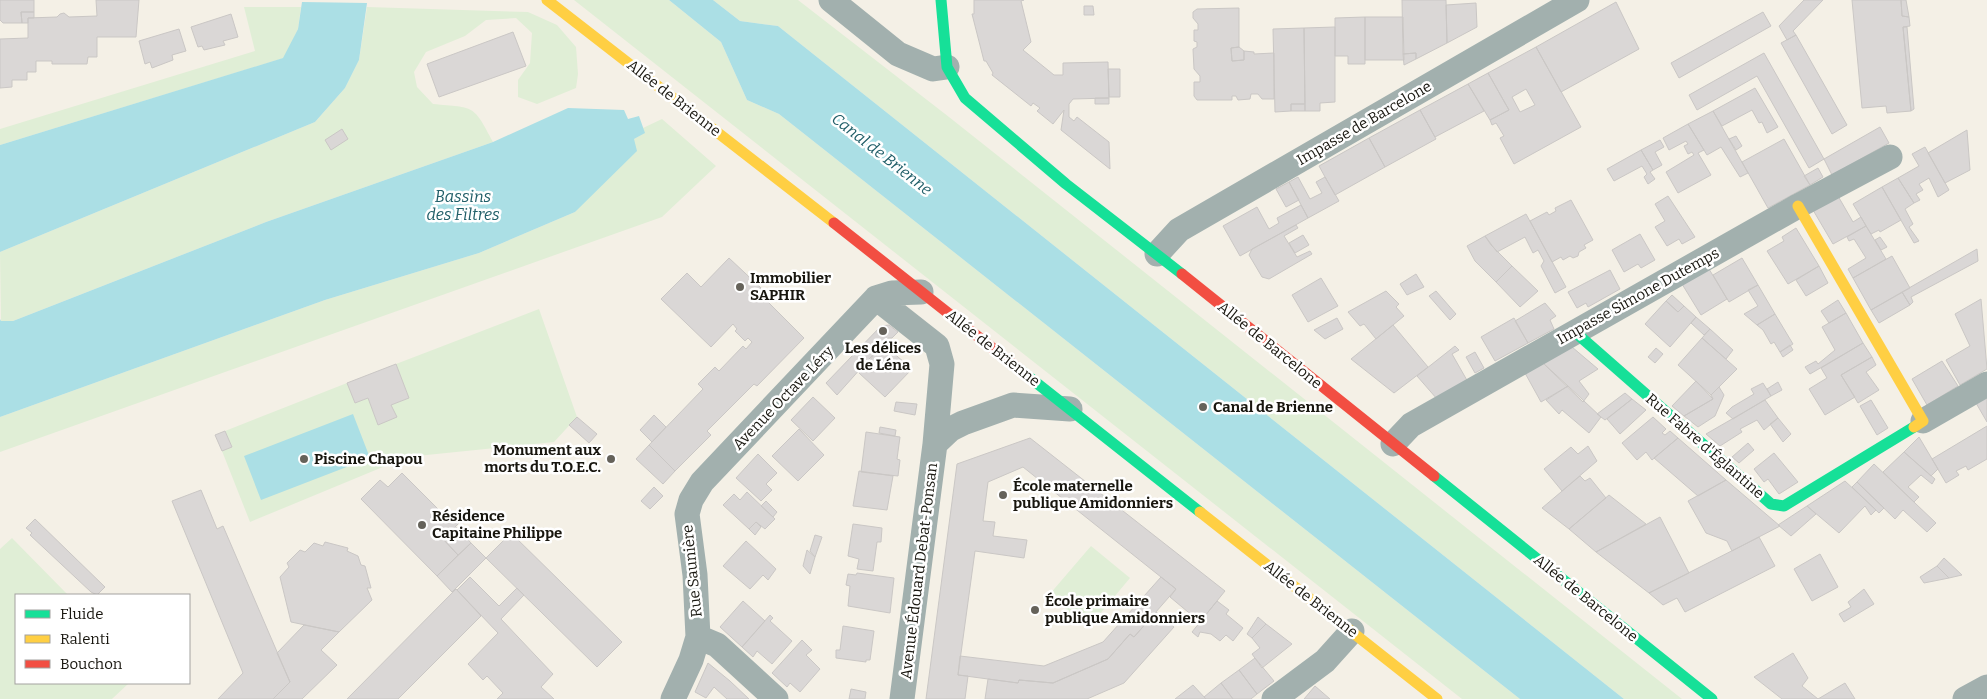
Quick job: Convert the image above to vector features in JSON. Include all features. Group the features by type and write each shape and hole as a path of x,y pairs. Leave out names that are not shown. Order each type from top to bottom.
{"main road":[{"name":"Allée de Brienne","path":"547,0 568,14 1070,408 1437,699"},
{"path":"941,0 947,67"},
{"name":"Allée de Barcelone","path":"947,67 965,98 1066,184 1157,254 1712,699"},
{"path":"1798,206 1923,421"},
{"name":"Rue Fabre d'Églantine","path":"1575,332 1771,504 1784,506 1923,421"}],"street":[{"path":"831,0 898,54 933,69 947,67"},
{"name":"Impasse de Barcelone","path":"1157,254 1179,230 1577,0"},
{"name":"Impasse Simone Dutemps","path":"1393,444 1411,425 1798,206 1890,157"},
{"path":"872,253 877,282 876,298 892,293 921,292"},
{"name":"Avenue Édouard Debat-Ponsan","path":"876,298 937,346 942,364 935,444 902,699"},
{"name":"Avenue Octave Léry","path":"691,500 702,482 876,298"},
{"name":"Rue Fabre d'Églantine","path":"1923,421 1987,384"},
{"name":"Avenue Édouard Debat-Ponsan","path":"935,444 951,429 963,423 1014,406 1070,408"},
{"name":"Rue Saunière","path":"673,699 691,660 698,637 695,575 687,514 691,500"},
{"path":"1274,699 1325,660 1352,631"},
{"path":"698,637 717,645 776,699"},
{"path":"1965,699 1987,687"}],"green space":[{"path":"574,0 669,0 721,42 747,100 779,114 1520,699 1462,699"},
{"path":"713,0 798,0 949,117 1682,699 1624,699 778,26 740,21"},
{"path":"244,7 301,7 298,29 284,58 0,145 0,129 255,51"},
{"path":"367,7 528,12 557,25 576,47 578,74 576,88 537,104 518,97 518,80 530,63 532,33 516,18 486,20 465,36 426,52 414,72 417,87 433,104 457,106 471,110 481,121 493,142 266,222 13,321 1,321 0,252 315,122 345,88 359,60"},
{"path":"662,119 716,166 662,217 0,452 0,417 325,300 479,253 575,212 634,139 644,133 643,128"},
{"path":"539,309 577,417 554,442 407,457 250,522 222,451 232,447 225,431 347,383 355,403 368,398 378,424 396,417 391,405 409,398 396,364"},
{"path":"12,538 67,594 15,594 15,684 128,684 112,699 0,699 0,549"},
{"path":"1091,546 1130,578 1088,628 1049,595"}],"water":[{"name":"Canal de Brienne","path":"669,0 713,0 740,21 778,26 1624,699 1520,699 779,114 747,100 721,42"},
{"path":"302,2 367,3 359,60 345,88 315,122 0,252 0,145 283,58 298,29"},
{"name":"Bassins des Filtres","path":"568,108 624,110 628,119 639,116 645,133 634,139 637,151 575,212 479,253 325,300 0,417 0,319 1,321 13,321 266,222 493,142"},
{"path":"353,414 370,458 261,500 244,456"}],"building":[{"path":"0,0 34,0 34,12 21,12 22,23 3,23 0,20"},
{"path":"96,0 139,0 136,37 97,37 97,57 88,57 87,64 52,64 52,61 36,61 36,72 27,72 27,80 12,80 12,87 0,88 0,39 28,38 28,18 57,17 64,13 69,17 97,16"},
{"path":"974,0 1024,0 1021,1 1031,42 1023,50 1054,75 1063,75 1063,63 1108,62 1109,98 1073,99 1069,104 1069,117 1074,121 1077,117 1109,142 1110,169 1061,130 1064,110 1053,124 1037,111 1040,108 1033,103 1031,106 992,75 993,73 986,61 984,61 972,14 974,14"},
{"path":"1402,0 1446,0 1447,43 1416,59 1416,53 1403,54"},
{"path":"1804,0 1823,0 1793,31 1796,35 1787,40 1779,26"},
{"path":"1852,0 1901,0 1902,16 1909,17 1910,26 1903,27 1911,111 1887,113 1886,106 1862,108"},
{"path":"1901,0 1906,0 1909,17 1902,16"},
{"path":"1616,2 1639,49 1561,92 1536,47"},
{"path":"1476,3 1477,27 1447,43 1446,5"},
{"path":"1084,6 1093,6 1094,15 1084,15"},
{"path":"1239,8 1239,47 1231,48 1232,61 1244,60 1244,51 1254,52 1254,54 1274,53 1274,99 1262,99 1258,94 1251,94 1250,99 1238,100 1236,96 1232,96 1232,100 1197,100 1194,96 1194,82 1200,82 1200,76 1194,69 1193,49 1197,47 1197,42 1194,41 1194,30 1198,30 1198,24 1193,18 1193,12 1197,9"},
{"path":"21,12 34,12 34,18 28,18 28,23 22,23"},
{"path":"1763,12 1771,26 1679,78 1671,63"},
{"path":"231,14 238,37 223,41 225,45 204,50 202,46 198,47 191,27"},
{"path":"1365,17 1403,17 1404,60 1365,60"},
{"path":"1365,17 1365,64 1348,64 1348,56 1335,56 1335,18"},
{"path":"1335,27 1335,102 1320,103 1320,111 1305,111 1304,28"},
{"path":"1903,27 1907,27 1914,109 1911,111"},
{"path":"1304,28 1305,104 1291,104 1291,111 1275,112 1273,29"},
{"path":"179,29 186,51 172,55 173,60 152,68 150,62 145,64 139,41"},
{"path":"513,32 526,66 439,97 427,64"},
{"path":"1796,35 1847,125 1832,134 1781,43"},
{"path":"1239,47 1244,51 1244,60 1232,61 1231,48"},
{"path":"1536,47 1581,127 1514,164 1500,138 1504,136 1496,123 1492,125 1490,120 1509,110 1488,73","holes":["1526,89 1535,105 1520,112 1512,97"]},
{"path":"1416,53 1416,59 1404,65 1403,54"},
{"path":"1764,53 1824,159 1809,168 1757,76 1697,110 1689,95"},
{"path":"1108,69 1120,69 1120,97 1109,97"},
{"path":"1488,73 1509,110 1490,120 1468,84"},
{"path":"1468,84 1484,111 1435,137 1420,110"},
{"path":"1755,88 1778,127 1767,133 1762,122 1759,123 1752,110 1722,126 1713,111"},
{"path":"1095,98 1109,98 1109,104 1095,104"},
{"path":"1291,104 1305,104 1305,111 1291,111"},
{"path":"1420,110 1436,139 1385,167 1369,138"},
{"path":"1713,111 1748,173 1740,177 1721,147 1707,155 1688,124"},
{"path":"1688,124 1704,150 1698,153 1711,175 1678,193 1666,172 1694,155 1692,152 1688,154 1684,146 1688,144 1686,141 1669,150 1663,138"},
{"path":"1880,127 1889,143 1832,175 1824,159"},
{"path":"342,129 348,139 331,150 325,140"},
{"path":"1967,130 1970,170 1945,183 1928,153"},
{"path":"1736,136 1742,146 1736,150 1729,139"},
{"path":"1369,138 1385,167 1335,195 1319,166"},
{"path":"1784,139 1810,185 1768,208 1742,162"},
{"path":"1660,140 1664,147 1655,152 1662,165 1653,170 1641,150"},
{"path":"1925,147 1949,190 1938,197 1929,178 1919,184 1923,190 1916,194 1920,200 1914,203 1898,178 1919,166 1912,154"},
{"path":"1641,150 1653,170 1650,172 1655,179 1648,184 1644,177 1647,174 1642,166 1614,181 1607,169"},
{"path":"1818,168 1823,177 1810,185 1804,176"},
{"path":"1298,177 1310,199 1322,193 1316,182 1325,177 1339,201 1308,218 1289,182"},
{"path":"1898,178 1914,203 1905,209 1913,224 1909,227 1919,241 1914,243 1882,187"},
{"path":"1289,182 1299,200 1286,207 1276,189"},
{"path":"1882,187 1901,220 1880,232 1879,230 1871,234 1853,204"},
{"path":"1668,196 1695,237 1682,244 1679,239 1667,246 1655,227 1665,221 1655,204"},
{"path":"1838,196 1853,222 1861,217 1866,226 1833,244 1813,210"},
{"path":"1571,200 1593,240 1584,245 1586,248 1579,252 1578,256 1573,258 1570,256 1563,260 1561,257 1552,262 1530,221 1547,212 1549,215 1556,211 1555,208"},
{"path":"1301,205 1308,218 1240,256 1223,226 1257,207 1269,229 1279,223 1277,218"},
{"path":"1526,214 1566,287 1555,293 1541,266 1544,261 1538,250 1533,253 1525,237 1497,252 1485,236"},
{"path":"1296,225 1298,228 1284,236 1297,257 1310,251 1312,254 1269,279 1262,277 1249,255 1252,249"},
{"path":"1866,226 1886,259 1853,278 1848,269 1866,258 1854,239 1849,241 1847,237"},
{"path":"1796,228 1819,266 1788,284 1767,251 1784,241 1782,237"},
{"path":"1640,234 1655,260 1641,268 1638,264 1624,272 1612,250"},
{"path":"1303,235 1309,245 1295,253 1289,243"},
{"path":"1485,236 1491,245 1512,266 1496,282 1475,261 1467,246"},
{"path":"1880,237 1887,247 1881,250 1875,240"},
{"path":"1977,249 1978,261 1911,297 1913,302 1910,305 1902,292"},
{"path":"1892,256 1910,288 1871,310 1853,278"},
{"path":"729,258 761,288 758,292 804,338 757,386 754,384 707,431 711,435 675,471 649,445 703,389 698,384 715,367 719,371 743,346 746,349 752,342 748,338 745,341 735,331 737,329 733,324 711,347 661,299 687,273 701,287"},
{"path":"1742,258 1758,285 1729,302 1713,275"},
{"path":"1512,266 1538,291 1520,307 1496,282"},
{"path":"1819,266 1828,283 1806,296 1796,280"},
{"path":"1709,269 1727,299 1701,315 1682,284"},
{"path":"1610,270 1620,289 1588,307 1586,303 1577,308 1568,292"},
{"path":"1416,274 1424,287 1407,295 1400,284"},
{"path":"1321,278 1338,306 1308,322 1292,295"},
{"path":"1758,285 1775,314 1757,325 1744,314 1758,306 1748,290"},
{"path":"1386,291 1399,304 1396,307 1404,316 1376,339 1364,324 1360,326 1348,312"},
{"path":"1436,291 1456,314 1450,320 1429,296"},
{"path":"1902,292 1910,305 1879,323 1871,310"},
{"path":"1672,295 1684,306 1678,312 1666,301"},
{"path":"1981,299 1987,369 1960,385 1946,360 1970,346 1955,314"},
{"path":"1838,300 1846,313 1829,323 1821,311"},
{"path":"1666,301 1678,312 1684,306 1696,317 1670,347 1645,324"},
{"path":"1545,303 1556,316 1550,320 1554,329 1528,343 1515,321"},
{"path":"1846,313 1863,343 1810,374 1805,367 1816,361 1818,364 1835,350 1822,327"},
{"path":"1775,314 1793,344 1780,352 1774,342 1771,344 1763,330 1757,325"},
{"path":"1696,317 1710,329 1704,335 1691,323"},
{"path":"1337,318 1343,329 1325,339 1314,330"},
{"path":"1514,318 1528,343 1495,361 1481,337"},
{"path":"889,325 898,332 892,338 888,338 837,395 826,383 881,326"},
{"path":"1393,325 1428,367 1394,393 1351,359"},
{"path":"1710,329 1733,350 1726,359 1702,338"},
{"path":"1702,338 1737,369 1711,395 1678,365"},
{"path":"1863,343 1872,357 1841,375 1855,397 1825,415 1809,389 1827,378 1821,368"},
{"path":"883,344 912,369 885,397 859,373"},
{"path":"1790,345 1793,350 1783,357 1780,352"},
{"path":"1455,346 1459,350 1452,354 1468,382 1437,399 1417,376"},
{"path":"1572,347 1598,369 1579,381 1589,394 1583,402 1543,363"},
{"path":"1656,348 1663,354 1655,363 1648,357"},
{"path":"1475,352 1484,368 1475,373 1466,357"},
{"path":"1872,357 1876,365 1866,372 1879,390 1858,403 1841,375"},
{"path":"1942,361 1958,386 1927,405 1912,379"},
{"path":"1543,363 1568,386 1541,402 1525,373"},
{"path":"396,364 409,398 391,405 397,417 378,425 368,398 355,403 347,383"},
{"path":"1696,381 1713,399 1684,416 1672,406"},
{"path":"1778,382 1782,390 1771,396 1767,389"},
{"path":"1763,383 1771,396 1733,419 1726,413 1732,407 1754,394 1751,389"},
{"path":"1568,386 1601,417 1589,433 1562,410 1559,414 1546,400"},
{"path":"1719,387 1724,395 1715,416 1698,427 1684,416 1713,399 1711,395"},
{"path":"1625,393 1632,399 1605,420 1597,414"},
{"path":"813,397 835,418 813,441 791,420"},
{"path":"1987,397 1987,422 1976,403"},
{"path":"1632,399 1646,410 1620,434 1607,419"},
{"path":"1765,400 1778,418 1764,430 1757,420 1740,429 1742,432 1720,446 1706,434"},
{"path":"1871,400 1888,428 1877,435 1860,406"},
{"path":"896,402 917,404 915,415 894,411"},
{"path":"654,415 666,427 652,442 640,430"},
{"path":"577,417 597,434 589,443 569,425"},
{"path":"1653,417 1666,429 1662,433 1665,435 1670,431 1678,438 1652,460 1646,452 1637,460 1622,443"},
{"path":"1778,418 1791,434 1783,442 1770,424"},
{"path":"1987,426 1987,459 1968,470 1966,466 1956,471 1959,475 1946,483 1932,459"},
{"path":"880,427 896,430 895,436 879,433"},
{"path":"799,429 824,455 798,481 772,456"},
{"path":"225,431 232,447 222,451 215,435"},
{"path":"866,432 900,437 897,459 900,460 898,476 861,472"},
{"path":"1919,437 1938,469 1931,476 1904,452"},
{"path":"1030,438 1225,591 1200,622 1170,597 1176,589 1023,467 988,482 983,521 995,522 993,536 1027,540 1024,558 975,551 958,675 968,676 965,699 926,699 957,464"},
{"path":"1678,438 1726,480 1698,496 1654,458"},
{"path":"1748,443 1754,450 1739,463 1732,457"},
{"path":"649,445 675,471 663,484 636,459"},
{"path":"1588,446 1597,461 1562,491 1544,469 1571,447 1578,454"},
{"path":"1904,452 1935,479 1932,484 1921,475 1908,487 1919,497 1914,502 1883,472"},
{"path":"1774,453 1798,482 1779,494 1768,479 1764,482 1754,469"},
{"path":"758,454 777,473 766,484 772,490 761,501 736,478"},
{"path":"1874,464 1936,523 1927,532 1903,510 1895,519 1857,482"},
{"path":"859,471 893,476 887,510 853,506"},
{"name":"Résidence Capitaine Philippe","path":"402,473 447,518 451,514 459,523 443,539 458,555 437,576 361,499 380,480 388,487"},
{"path":"1580,476 1585,481 1590,478 1606,498 1569,529 1542,508"},
{"path":"1726,480 1780,526 1732,551 1727,541 1706,533 1688,501"},
{"path":"1845,481 1876,510 1871,515 1865,506 1839,533 1807,506"},
{"path":"1857,482 1884,508 1879,513 1852,487"},
{"path":"654,487 663,496 650,509 641,501"},
{"path":"201,490 217,529 223,526 290,682 273,699 218,699 243,673 172,501"},
{"path":"747,492 775,519 765,529 756,522 749,529 723,505 734,494 740,500"},
{"path":"1609,495 1646,524 1596,552 1569,529"},
{"path":"766,501 777,512 773,517 761,506"},
{"path":"1807,506 1816,514 1791,536 1778,525"},
{"path":"1660,517 1689,573 1649,593 1596,552"},
{"path":"35,519 105,587 98,594 91,592 30,535 32,533 26,528"},
{"path":"756,522 761,527 755,535 749,529"},
{"path":"853,524 882,528 881,542 877,542 873,571 857,569 859,559 848,556"},
{"path":"456,527 471,543 458,555 443,539"},
{"path":"511,533 622,642 597,667 486,558"},
{"path":"815,535 822,537 815,557 810,551"},
{"path":"1759,537 1775,566 1685,612 1677,598 1663,605 1649,593"},
{"path":"746,541 776,569 768,580 763,575 750,589 723,566"},
{"path":"325,542 348,548 347,551 358,556 361,565 365,566 371,588 367,588 372,600 339,632 291,622 280,577 289,567 287,563 300,550 305,552 314,543 323,546"},
{"path":"471,543 486,558 452,592 437,576"},
{"path":"807,550 815,557 810,574 803,566"},
{"path":"1820,554 1838,587 1812,601 1794,569"},
{"path":"1944,558 1962,575 1949,578 1937,566"},
{"path":"1937,566 1949,578 1924,583 1920,577"},
{"path":"857,573 894,578 890,613 848,606 850,586 846,585 848,574 856,575"},
{"path":"470,577 499,606 517,588 524,595 501,619 553,674 541,687 554,699 497,699 503,693 487,676 483,680 468,664 498,633 457,590"},
{"path":"1161,577 1176,589 1134,637 1130,634 1108,659 1053,683 1019,680 1018,683 958,675 960,656 1044,666 1103,642"},
{"path":"456,589 481,616 398,699 347,699"},
{"path":"1864,589 1874,604 1844,622 1839,614 1851,607 1848,602"},
{"path":"743,601 765,621 742,647 720,627"},
{"path":"1217,601 1229,610 1226,614 1243,628 1233,641 1226,635 1220,641 1211,634 1200,632 1198,637 1192,632"},
{"path":"1156,612 1174,627 1124,683 1087,699 985,699 988,679 1018,683 1019,680 1053,683 1108,659 1130,634 1134,637"},
{"path":"770,615 773,618 770,621 792,641 772,664 757,651 753,657 742,647"},
{"path":"1258,617 1266,624 1252,638 1247,634"},
{"path":"1266,624 1292,644 1262,668 1252,654 1260,648 1252,638"},
{"path":"304,625 339,632 321,650 337,665 302,699 273,699 290,682 277,653"},
{"path":"843,626 874,631 870,660 866,660 866,662 836,658 836,650 840,650"},
{"path":"802,640 812,650 806,655 820,669 800,692 790,683 787,687 772,673"},
{"path":"1793,653 1808,678 1802,686 1818,699 1782,699 1754,677"},
{"path":"1255,658 1274,681 1257,694 1239,670"},
{"path":"708,663 749,699 727,699 714,687 706,698 695,692"},
{"path":"1239,670 1257,694 1251,699 1233,699 1221,683"},
{"path":"1221,683 1233,699 1206,699 1204,697"},
{"path":"1845,683 1855,699 1818,699"},
{"path":"1193,685 1206,699 1175,699"},
{"path":"1315,686 1330,699 1304,699"},
{"path":"851,689 866,692 865,699 849,699"}],"traffic: fast":[{"path":"941,0 947,67 965,98 1066,184 1182,274"},
{"path":"1575,332 1771,504 1784,506 1914,427"},
{"path":"1019,369 1200,512"},
{"path":"1434,476 1712,699"}],"traffic: slow":[{"path":"547,0 834,223"},
{"path":"1798,206 1923,421 1914,427"},
{"path":"1200,512 1437,699"}],"traffic: jam":[{"path":"834,223 1019,369"},
{"path":"1182,274 1434,476"}],"place":[{"name":"Immobilier SAPHIR","path":"740,287"},
{"name":"Les délices de Léna","path":"883,331"},
{"name":"Canal de Brienne","path":"1203,407"},
{"name":"Piscine Chapou","path":"304,459"},
{"name":"Monument aux morts du T.O.E.C.","path":"611,459"},
{"name":"École maternelle publique Amidonniers","path":"1003,495"},
{"name":"Résidence Capitaine Philippe","path":"422,525"},
{"name":"École primaire publique Amidonniers","path":"1035,610"}]}
